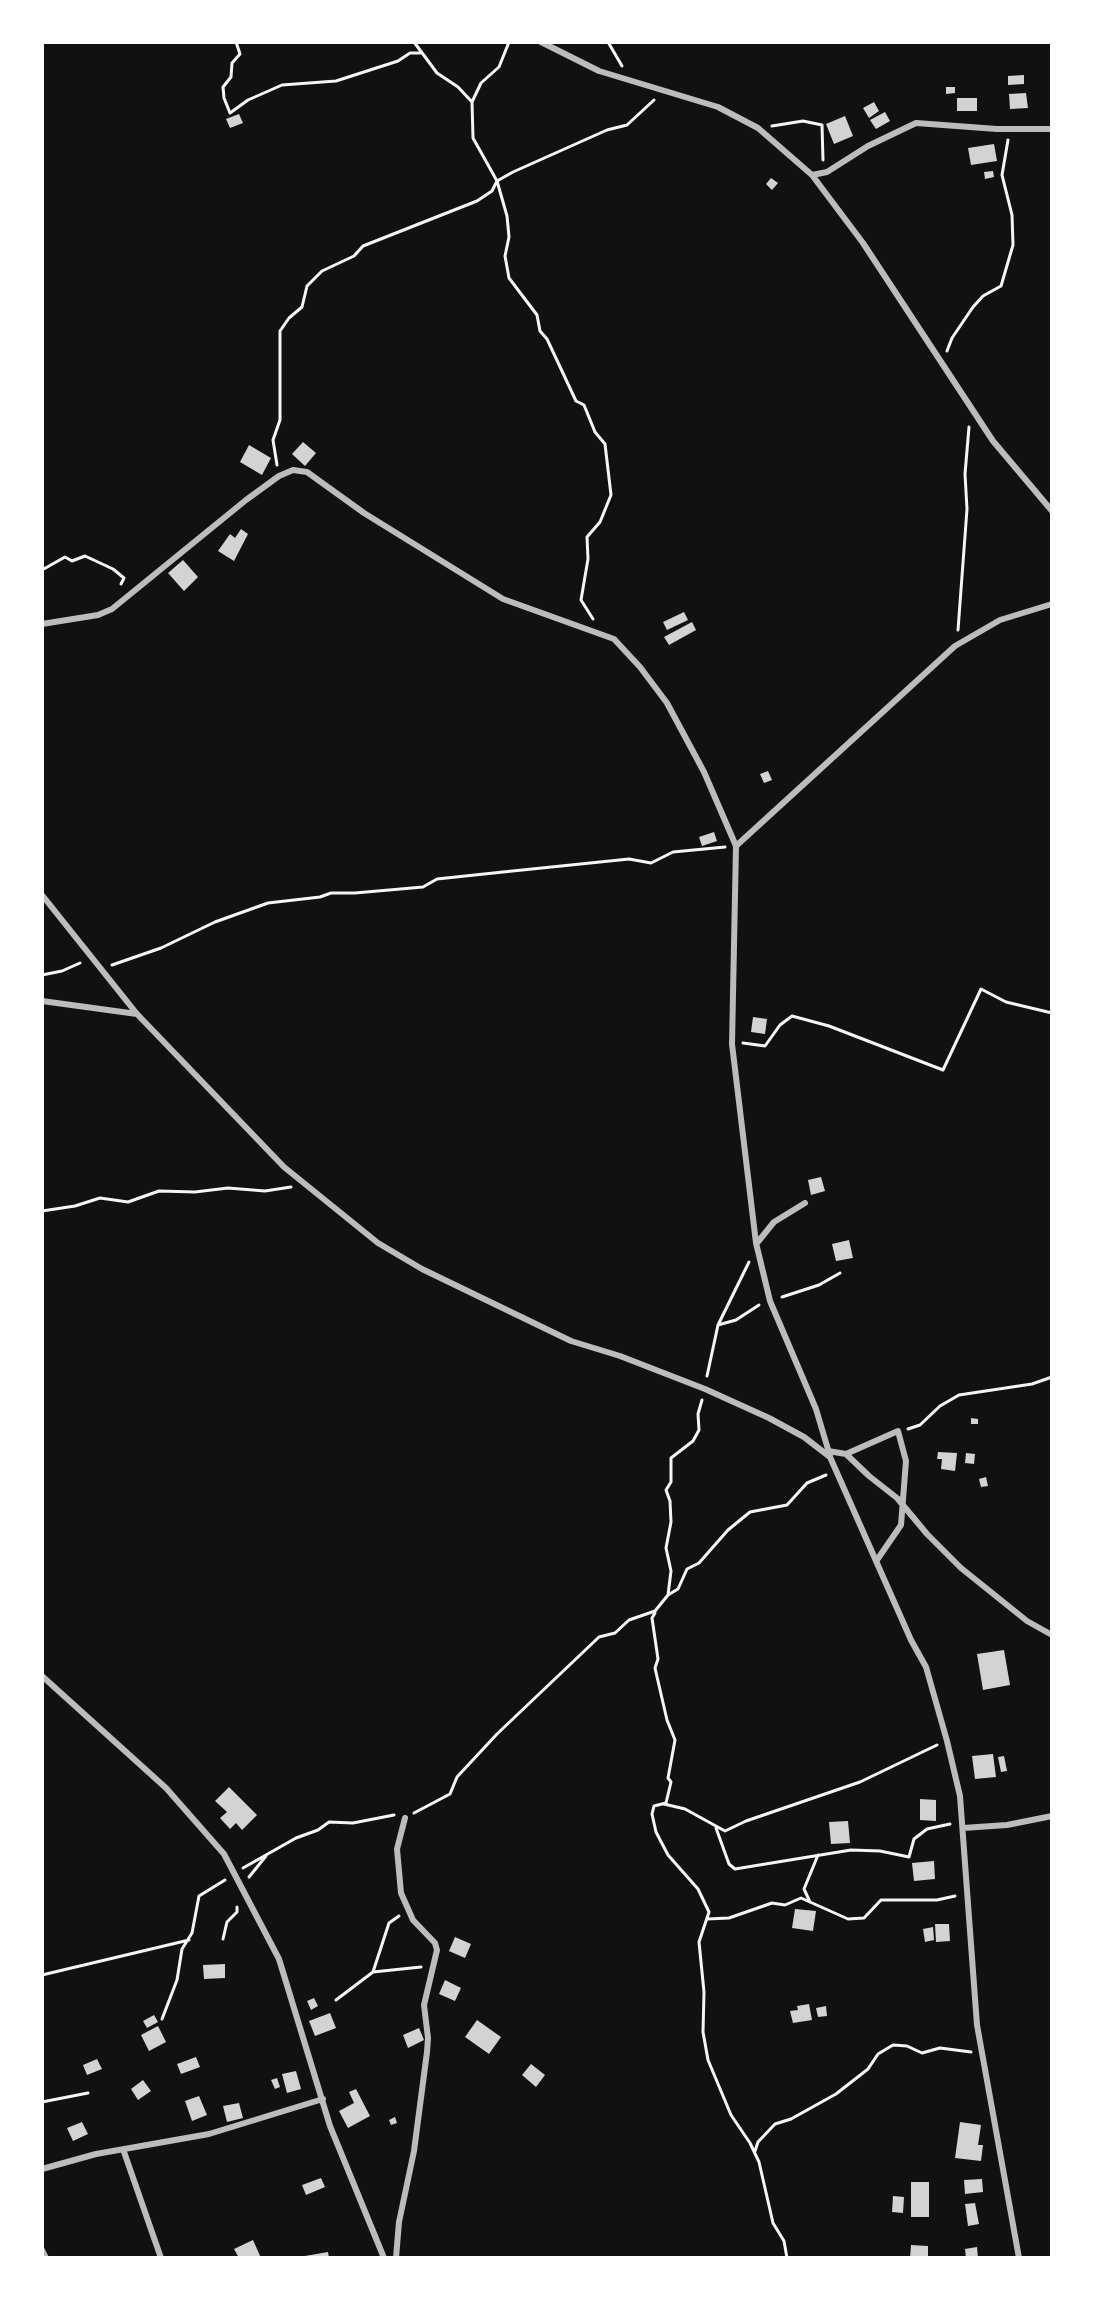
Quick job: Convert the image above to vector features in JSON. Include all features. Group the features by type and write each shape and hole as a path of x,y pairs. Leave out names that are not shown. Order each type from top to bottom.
{"street":[{"path":"541,42 599,71 718,107 758,128 812,175 864,243 968,405 1024,480 1052,511"},
{"path":"812,175 827,172 868,146 916,123 1011,130 1052,129"},
{"path":"42,624 98,615 112,609 279,476 293,470 307,472 364,513 503,599 614,639 640,667 667,703 704,772 736,846 732,1044 756,1243 770,1301 812,1400 836,1472 911,1640 926,1667 960,1796 980,2046 1019,2258"},
{"path":"736,846 955,646 1000,620 1052,604"},
{"path":"42,895 137,1014 305,1185 378,1243 422,1269 571,1341 620,1356 705,1389 804,1437 829,1454 846,1454 898,1431 906,1461 899,1532 877,1560"},
{"path":"42,1000 137,1014"},
{"path":"756,1243 774,1222 805,1203"},
{"path":"846,1454 903,1504 927,1534 961,1568 1027,1620 1052,1635"},
{"path":"42,1676 166,1788 217,1845 242,1886 279,1959 340,2155 384,2258"},
{"path":"963,1828 1007,1825 1052,1816"},
{"path":"396,2258 399,2222 414,2151 427,2052 428,2038 424,2004 435,1943 406,1909 397,1860 399,1835 405,1818"},
{"path":"42,2169 123,2149 209,2134 322,2099"},
{"path":"123,2149 161,2258"},
{"path":"42,2250 46,2258"}],"path":[{"path":"236,42 240,54 232,63 231,77 223,87 224,98 230,113 248,100 282,85 336,81 398,61 410,53 420,53"},
{"path":"414,42 437,73 458,87 471,102"},
{"path":"509,42 499,67 481,83 471,102 472,138 497,181 507,216 509,237 505,256 509,278 537,315 540,331 548,339 576,401 584,405 595,432 605,444 611,495 600,522 588,537 588,559 581,600 599,627 614,639"},
{"path":"608,42 631,80"},
{"path":"279,476 273,440 280,420 280,331 289,318 302,307 307,286 322,271 354,256 363,246 477,201 492,191 497,181 607,130 627,125 664,91"},
{"path":"758,128 790,122 822,125 821,154 827,172"},
{"path":"937,357 948,350 952,338 973,307 983,296 1001,286 1013,245 1012,215 1002,175 1011,130"},
{"path":"955,646 968,509 965,474 970,439 968,405"},
{"path":"42,570 64,557 72,561 85,556 113,570 123,578 112,609"},
{"path":"104,972 112,965 161,948 215,922 268,903 320,897 331,893 355,893 423,886 437,879 566,867 576,864 629,859 651,863 673,852 736,846"},
{"path":"42,975 62,971 93,958"},
{"path":"732,1044 765,1046 780,1025 792,1016 829,1026 943,1070 981,989 1006,1002 1052,1013"},
{"path":"42,1211 75,1206 100,1198 128,1202 159,1191 195,1192 228,1188 265,1191 305,1185"},
{"path":"668,1595 671,1571 666,1548 671,1522 670,1501 666,1490 671,1482 670,1458 693,1441 699,1430 698,1414 717,1325 756,1243"},
{"path":"717,1325 736,1320 770,1301 819,1285 840,1273"},
{"path":"898,1431 920,1425 940,1406 959,1395 1032,1384 1052,1377"},
{"path":"788,2258 784,2241 772,2223 754,2153 731,2115 708,2060 703,2032 704,1992 699,1942 709,1912 698,1889 675,1867 656,1832 652,1814 654,1806 666,1803 671,1782 668,1778 675,1740 667,1720 655,1668 657,1642 652,1618 668,1595 678,1590 687,1569 699,1563 728,1530 750,1512 787,1505 807,1483 836,1472"},
{"path":"162,2019 177,1980 182,1949 192,1933 199,1896 234,1873 296,1838 318,1830 329,1821 353,1823 397,1814 405,1818 450,1794 457,1777 489,1743 599,1637 615,1633 629,1620 655,1611"},
{"path":"660,1803 685,1809 725,1831 746,1821 840,1789 947,1742"},
{"path":"715,1826 729,1864 735,1869 851,1850 909,1857 914,1839 927,1829 961,1820"},
{"path":"242,1886 267,1855"},
{"path":"810,1902 804,1889 818,1855"},
{"path":"707,1918 729,1918 772,1903 785,1905 801,1898 848,1919 864,1918 881,1900 937,1900 969,1894"},
{"path":"223,1939 227,1922 237,1912 238,1902 247,1895"},
{"path":"373,1972 389,1923 406,1909"},
{"path":"42,1975 189,1940"},
{"path":"336,2000 373,1972 423,1966 434,1957"},
{"path":"754,2153 758,2142 775,2124 791,2119 836,2094 868,2069 878,2054 893,2045 907,2046 922,2053 940,2048 970,2053 980,2046"},
{"path":"42,2102 88,2092"}],"building":[{"path":"1024,75 1024,84 1008,85 1008,76"},
{"path":"946,87 955,87 955,93 946,94"},
{"path":"1026,93 1028,108 1010,109 1009,94"},
{"path":"957,98 977,98 977,111 957,111"},
{"path":"874,102 879,111 869,118 863,108"},
{"path":"885,112 890,121 876,129 870,120"},
{"path":"239,114 243,123 230,128 226,119"},
{"path":"845,116 853,136 834,144 826,124"},
{"path":"994,144 997,161 971,165 968,148"},
{"path":"993,171 994,177 985,179 984,172"},
{"path":"771,178 778,183 772,190 766,184"},
{"path":"303,442 316,453 305,466 292,454"},
{"path":"249,445 271,458 262,475 240,462"},
{"path":"241,529 248,534 234,561 218,551 230,534 235,538"},
{"path":"183,560 198,577 184,591 168,573"},
{"path":"684,612 688,620 667,630 663,622"},
{"path":"692,622 696,630 669,645 664,637"},
{"path":"768,771 772,780 764,783 760,774"},
{"path":"714,832 717,841 702,846 699,837"},
{"path":"753,1017 767,1019 765,1034 751,1032"},
{"path":"821,1177 825,1191 811,1195 808,1180"},
{"path":"849,1240 853,1258 836,1261 832,1244"},
{"path":"971,1418 978,1419 978,1424 971,1424"},
{"path":"938,1452 957,1453 955,1471 941,1469 942,1459 937,1459"},
{"path":"966,1453 975,1454 974,1464 965,1463"},
{"path":"986,1477 988,1486 981,1487 979,1479"},
{"path":"1004,1650 1010,1685 983,1690 977,1654"},
{"path":"993,1754 996,1777 975,1779 972,1756"},
{"path":"1004,1756 1007,1771 1001,1772 998,1757"},
{"path":"229,1787 257,1815 242,1830 236,1823 230,1829 220,1818 227,1812 215,1801"},
{"path":"920,1799 936,1800 936,1821 920,1820"},
{"path":"848,1821 850,1843 831,1844 829,1822"},
{"path":"934,1861 935,1879 914,1881 912,1863"},
{"path":"795,1909 816,1911 813,1931 792,1928"},
{"path":"935,1924 949,1924 950,1941 936,1942"},
{"path":"933,1927 934,1940 925,1942 923,1929"},
{"path":"455,1937 471,1944 465,1958 449,1951"},
{"path":"225,1964 225,1978 204,1979 203,1965"},
{"path":"445,1980 461,1988 455,2001 439,1994"},
{"path":"314,1998 318,2006 311,2010 307,2001"},
{"path":"809,2004 812,2020 793,2023 790,2011 798,2010 797,2006"},
{"path":"826,2006 827,2016 818,2017 816,2008"},
{"path":"330,2013 336,2028 315,2036 309,2021"},
{"path":"154,2015 158,2022 147,2028 143,2021"},
{"path":"477,2020 501,2037 489,2054 465,2037"},
{"path":"158,2026 166,2042 149,2051 141,2035"},
{"path":"419,2028 424,2040 408,2048 403,2035"},
{"path":"196,2057 200,2067 181,2074 177,2064"},
{"path":"97,2059 102,2069 87,2075 83,2065"},
{"path":"531,2064 545,2075 536,2087 522,2075"},
{"path":"296,2071 301,2089 287,2093 282,2074"},
{"path":"277,2078 280,2087 275,2089 271,2080"},
{"path":"143,2080 151,2091 138,2100 131,2089"},
{"path":"356,2089 370,2116 348,2128 339,2111 354,2103 349,2092"},
{"path":"199,2096 207,2115 192,2121 185,2101"},
{"path":"239,2103 243,2118 227,2122 223,2106"},
{"path":"395,2117 397,2123 391,2125 389,2120"},
{"path":"82,2122 88,2134 73,2141 67,2128"},
{"path":"960,2122 981,2125 978,2145 983,2145 981,2161 955,2158"},
{"path":"321,2178 325,2187 306,2195 302,2185"},
{"path":"982,2179 983,2192 965,2194 964,2180"},
{"path":"911,2182 929,2182 929,2217 911,2217"},
{"path":"893,2196 904,2197 903,2213 892,2212"},
{"path":"975,2203 979,2224 968,2226 965,2204"},
{"path":"253,2240 261,2258 239,2258 234,2249"},
{"path":"911,2245 928,2246 928,2258 910,2258"},
{"path":"977,2247 978,2258 966,2258 965,2249"},
{"path":"328,2252 329,2258 299,2258 299,2257"}]}
